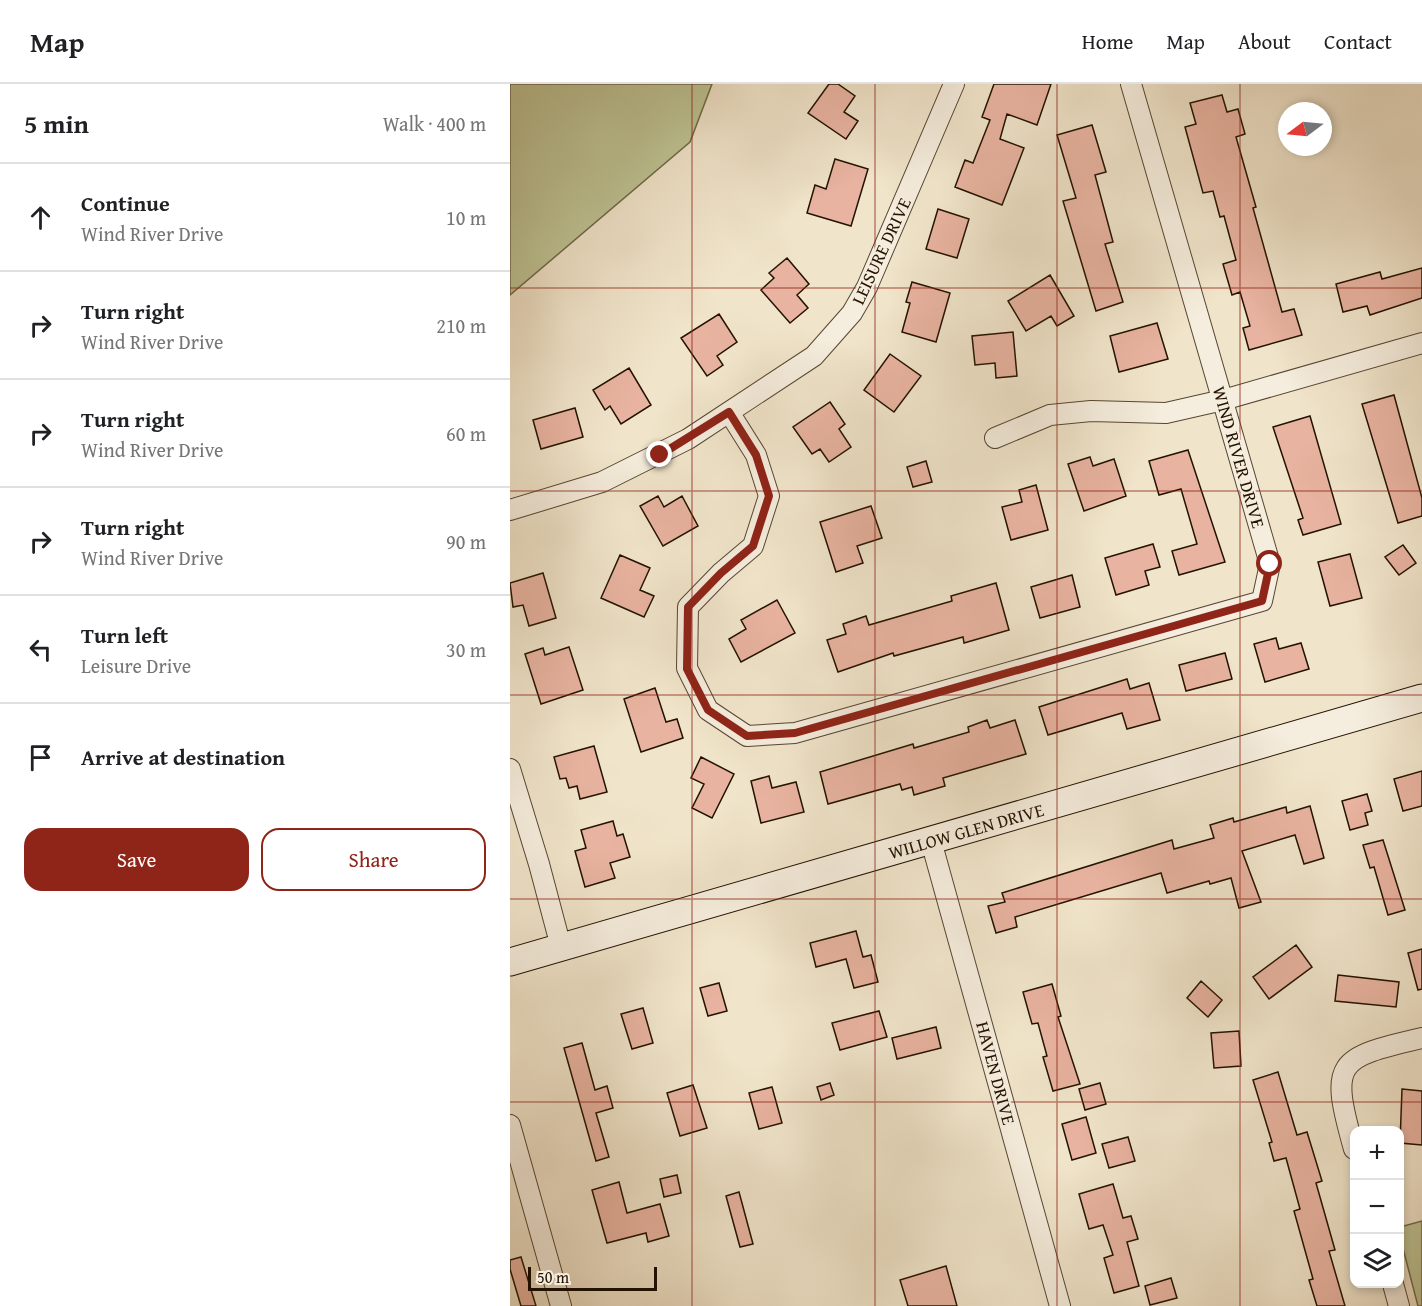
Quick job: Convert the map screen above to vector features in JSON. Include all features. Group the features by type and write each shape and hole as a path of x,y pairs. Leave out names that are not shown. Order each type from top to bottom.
{"main road":[{"name":"WILLOW GLEN DRIVE","path":"510,962 1422,698"}],"street":[{"name":"LEISURE DRIVE","path":"510,510 574,492 631,470 729,412 814,356 852,313 881,259 954,84"},
{"name":"WIND RIVER DRIVE","path":"729,412 756,455 769,496 753,546 721,573 688,607 687,669 708,710 747,736 795,733 1262,601 1270,564 1131,84"},
{"path":"995,438 1050,415 1091,411 1166,413 1223,400 1422,344"},
{"path":"510,769 561,947"},
{"name":"HAVEN DRIVE","path":"931,841 1060,1306"},
{"path":"1350,1133 1340,1092 1342,1076 1350,1063 1368,1051 1422,1038"},
{"path":"510,1125 561,1306"},
{"path":"1394,1288 1399,1306"}],"green space":[{"path":"510,84 712,84 690,142 510,295"},
{"path":"1422,1221 1422,1306 1418,1306 1404,1252 1404,1226"}],"building":[{"path":"829,84 838,84 855,96 844,112 858,121 846,139 808,113"},
{"path":"994,84 1051,84 1037,125 1007,114 1000,139 1024,148 1002,205 955,187 965,160 973,163 990,120 982,117"},
{"path":"1222,95 1227,112 1238,109 1245,134 1236,137 1282,312 1294,309 1302,335 1249,350 1243,328 1250,326 1240,292 1232,295 1223,264 1236,260 1224,216 1220,217 1213,191 1203,193 1185,127 1196,124 1190,103"},
{"path":"1092,125 1106,172 1095,175 1113,242 1105,244 1123,302 1096,311 1063,201 1076,198 1057,135"},
{"path":"835,159 868,169 851,226 807,213 815,185 826,189"},
{"path":"938,209 969,219 957,258 926,249"},
{"path":"787,258 809,284 797,295 808,308 790,323 761,290 774,278 769,273"},
{"path":"1422,268 1422,298 1370,315 1367,306 1343,312 1336,284 1380,272 1382,279"},
{"path":"1050,275 1074,316 1057,326 1051,316 1026,331 1008,301"},
{"path":"912,282 950,293 936,342 902,332 910,303 906,302"},
{"path":"719,314 737,342 717,356 723,365 707,376 681,338"},
{"path":"1157,323 1168,359 1119,372 1110,336"},
{"path":"1013,332 1017,376 996,378 995,363 975,365 972,336"},
{"path":"890,354 921,376 894,412 864,390"},
{"path":"629,368 651,405 621,424 610,406 605,410 593,390"},
{"path":"1394,395 1422,498 1422,516 1398,523 1362,404"},
{"path":"830,402 845,424 839,429 851,447 829,462 820,449 812,454 793,427"},
{"path":"575,408 583,437 541,449 533,420"},
{"path":"1310,416 1341,524 1303,535 1298,520 1303,518 1273,427"},
{"path":"1188,450 1225,562 1179,575 1172,551 1197,544 1181,489 1159,495 1149,461"},
{"path":"1090,457 1093,466 1114,459 1126,496 1084,511 1068,464"},
{"path":"926,461 932,482 913,487 907,467"},
{"path":"1036,485 1048,530 1011,540 1002,507 1022,502 1019,490"},
{"path":"658,496 664,507 682,496 698,526 663,546 640,506"},
{"path":"871,506 882,538 857,546 863,563 836,572 820,522"},
{"path":"1153,544 1160,567 1145,571 1149,585 1116,595 1105,558"},
{"path":"1403,545 1416,563 1399,575 1385,557"},
{"path":"1350,554 1362,598 1330,606 1318,562"},
{"path":"620,555 650,568 640,590 654,596 644,617 601,598"},
{"path":"543,573 556,618 529,626 523,605 513,607 510,583"},
{"path":"1072,575 1080,607 1040,618 1031,587"},
{"path":"996,583 1009,630 964,643 963,637 894,656 893,653 838,672 827,640 846,634 843,624 866,616 869,625 952,601 951,596"},
{"path":"777,600 795,633 741,662 729,639 746,629 741,620"},
{"path":"1276,638 1279,649 1301,643 1309,669 1265,682 1254,644"},
{"path":"569,647 583,690 541,704 525,654 543,648 545,655"},
{"path":"1225,653 1232,679 1186,691 1179,665"},
{"path":"1127,679 1130,689 1149,683 1160,720 1127,729 1122,713 1048,735 1039,707"},
{"path":"655,688 666,722 677,719 683,738 641,752 624,699"},
{"path":"987,720 990,728 1015,720 1026,754 943,778 945,786 914,795 912,787 902,790 900,784 828,804 820,772 913,744 914,748 969,732 968,727"},
{"path":"594,746 607,792 580,799 577,786 569,788 566,778 560,779 554,757"},
{"path":"701,757 734,774 712,818 692,808 704,784 691,778"},
{"path":"1422,771 1422,806 1403,811 1394,779"},
{"path":"769,776 772,788 796,782 804,812 761,823 751,781"},
{"path":"1367,794 1372,811 1365,813 1368,825 1350,830 1342,801"},
{"path":"1310,806 1324,858 1304,864 1295,835 1242,851 1261,902 1239,908 1231,878 1210,884 1209,881 1167,893 1161,873 1015,917 1017,927 996,933 988,906 1005,902 1002,893 1172,840 1174,849 1214,838 1210,825 1233,818 1234,822 1286,807 1287,813"},
{"path":"613,821 617,836 623,834 630,857 610,863 615,878 585,887 575,851 586,848 581,830"},
{"path":"1383,840 1405,910 1388,915 1374,867 1370,868 1363,845"},
{"path":"856,931 863,957 871,955 878,982 854,988 846,959 816,967 810,943"},
{"path":"1296,945 1312,967 1269,999 1253,977"},
{"path":"1422,949 1422,989 1418,990 1408,953"},
{"path":"1338,975 1399,982 1396,1007 1335,1001"},
{"path":"1201,981 1222,1000 1208,1017 1187,998"},
{"path":"719,983 727,1011 708,1016 700,988"},
{"path":"1052,984 1061,1016 1058,1017 1080,1084 1053,1091 1043,1057 1047,1056 1038,1023 1032,1024 1023,992"},
{"path":"643,1008 653,1043 632,1049 621,1014"},
{"path":"879,1011 887,1037 840,1050 832,1023"},
{"path":"936,1027 941,1048 897,1059 892,1038"},
{"path":"1239,1031 1241,1066 1214,1068 1211,1033"},
{"path":"582,1043 595,1090 607,1086 613,1108 596,1113 609,1157 596,1161 564,1048"},
{"path":"1278,1072 1297,1135 1307,1132 1322,1181 1316,1183 1335,1250 1329,1251 1345,1306 1317,1306 1309,1280 1313,1279 1294,1211 1300,1209 1286,1158 1274,1161 1269,1143 1272,1142 1253,1080"},
{"path":"830,1083 834,1095 821,1100 817,1087"},
{"path":"1100,1083 1106,1104 1085,1110 1079,1089"},
{"path":"693,1085 707,1128 680,1136 667,1093"},
{"path":"772,1087 782,1123 759,1129 749,1093"},
{"path":"1402,1089 1422,1091 1422,1145 1404,1143 1404,1126 1401,1126"},
{"path":"1086,1117 1096,1153 1072,1160 1062,1124"},
{"path":"1128,1137 1135,1161 1109,1168 1102,1144"},
{"path":"677,1175 681,1193 664,1197 660,1179"},
{"path":"619,1182 627,1213 660,1204 669,1236 648,1242 646,1233 607,1243 592,1190"},
{"path":"1113,1184 1123,1218 1131,1216 1138,1239 1127,1242 1139,1286 1114,1293 1104,1258 1113,1255 1103,1225 1089,1229 1079,1194"},
{"path":"739,1192 753,1244 740,1247 726,1196"},
{"path":"521,1257 536,1306 521,1306 510,1269 510,1260"},
{"path":"946,1266 957,1306 908,1306 900,1280"},
{"path":"1171,1278 1177,1298 1150,1305 1145,1286"}],"route":[{"path":"660,455 729,412 756,455 769,496 753,546 721,573 688,607 687,669 708,710 747,736 795,733 1262,601 1270,564"}]}
